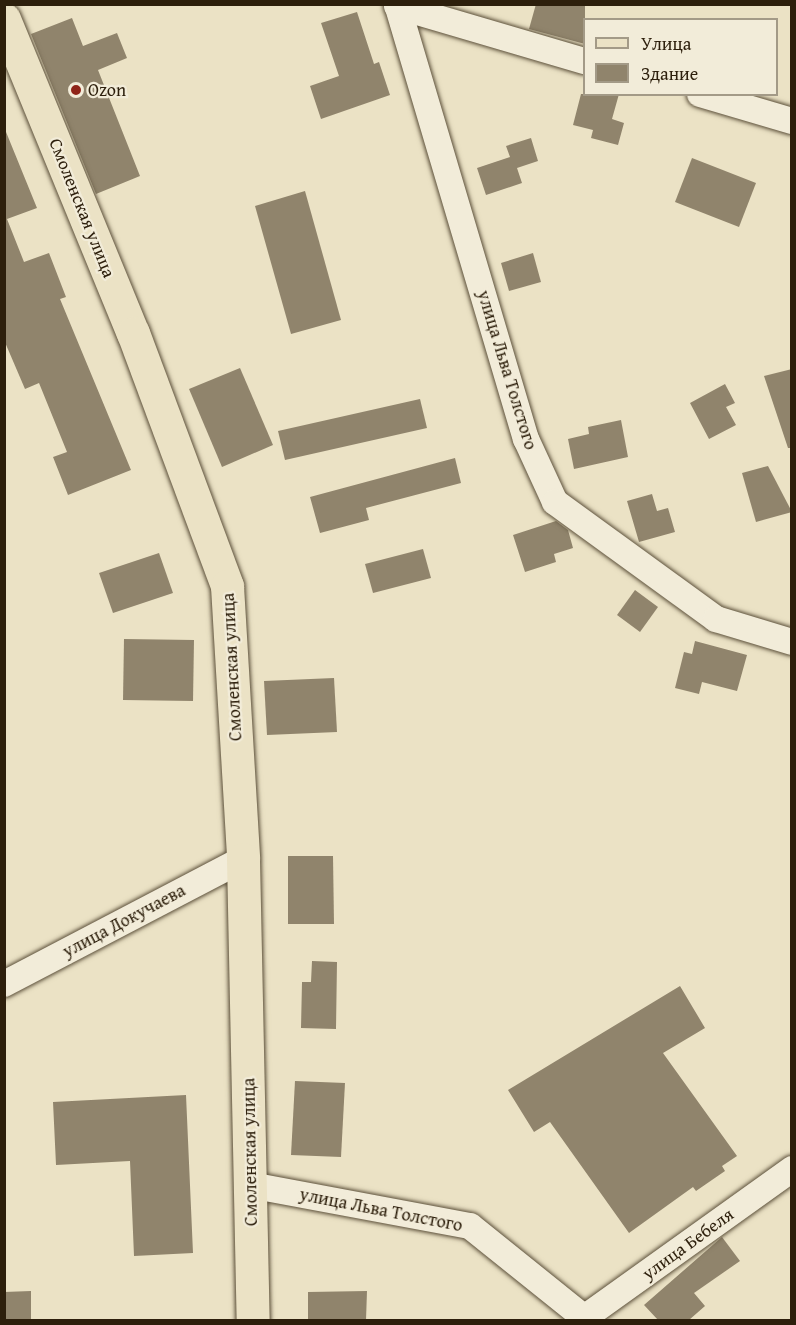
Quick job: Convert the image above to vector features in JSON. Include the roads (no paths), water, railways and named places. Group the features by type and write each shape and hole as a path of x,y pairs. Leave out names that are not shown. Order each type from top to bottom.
{"main road":[{"name":"Смоленская улица","path":"4,19 133,333 227,586 243,859 254,1320"}],"street":[{"path":"4,7 9,4"},
{"path":"397,5 583,60"},
{"name":"улица Льва Толстого","path":"397,5 526,439 555,502 716,619 792,642"},
{"path":"707,96 792,121"},
{"name":"улица Докучаева","path":"4,984 243,859"},
{"name":"улица Бебеля","path":"585,1319 792,1169"},
{"name":"улица Льва Толстого","path":"250,1185 470,1227 585,1319"}],"place":[{"name":"Ozon","path":"76,90"}]}
